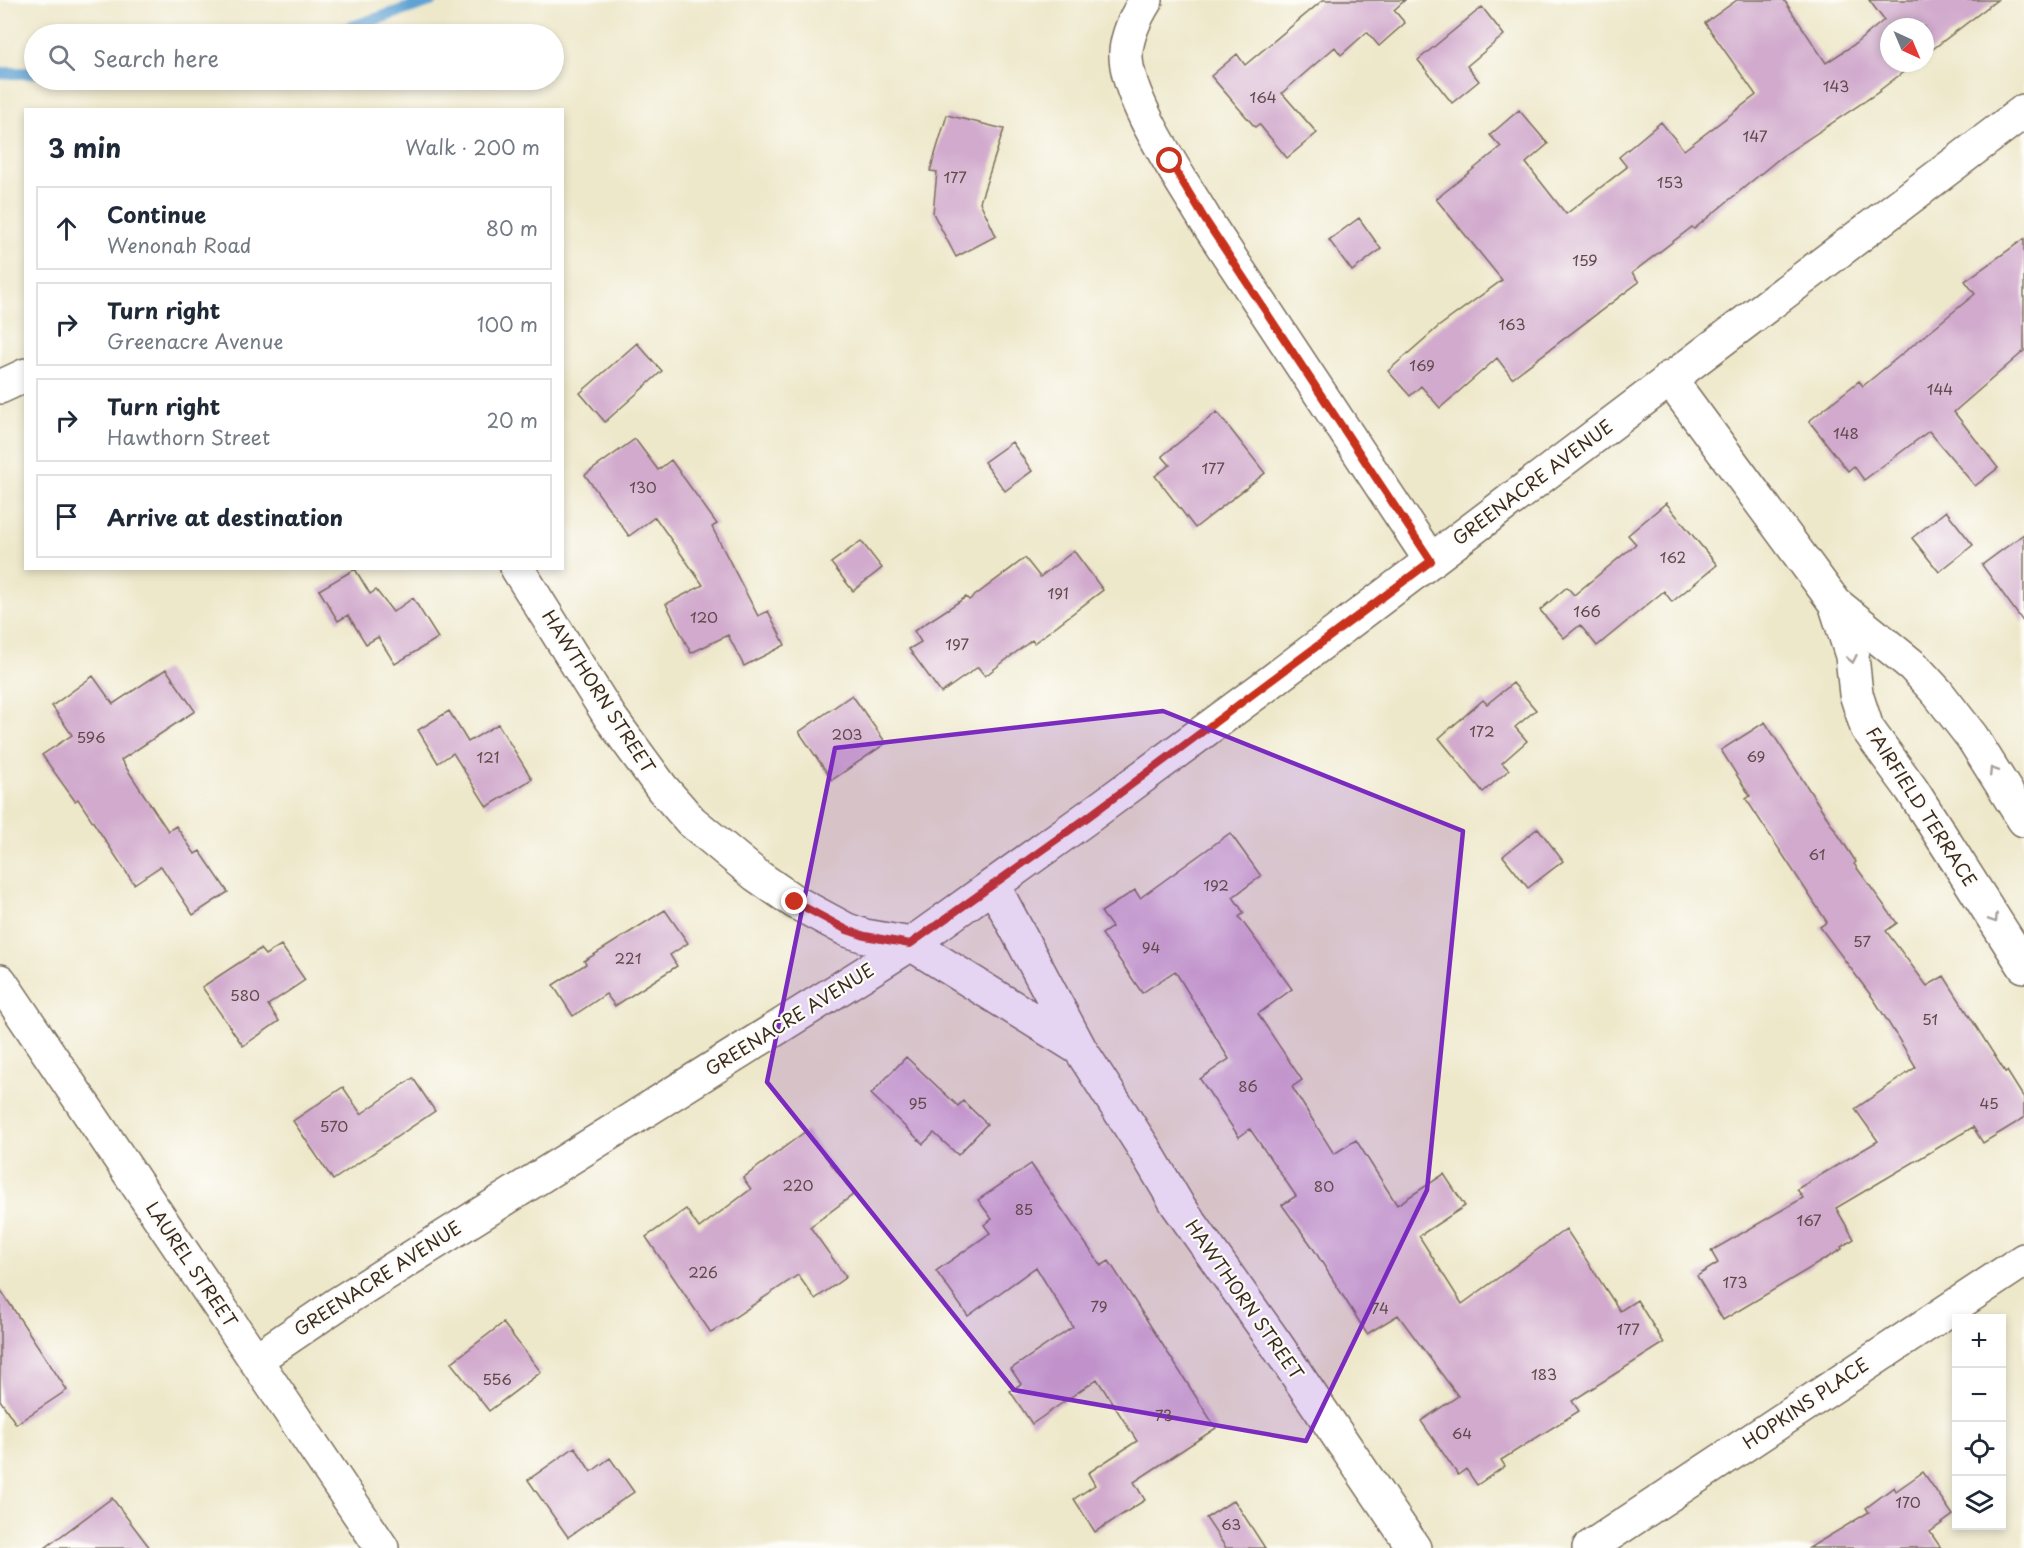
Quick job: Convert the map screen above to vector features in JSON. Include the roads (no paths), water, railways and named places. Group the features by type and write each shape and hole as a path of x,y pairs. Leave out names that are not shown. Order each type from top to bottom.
{"street":[{"path":"1146,0 1132,22 1126,52 1132,86 1138,102 1204,218 1431,561"},
{"name":"GREENACRE AVENUE","path":"255,1360 339,1303 910,944 1144,776 2024,111"},
{"path":"0,387 24,376"},
{"name":"FAIRFIELD TERRACE","path":"1669,378 1835,603 1912,666 1937,692 1972,737 2024,820"},
{"name":"HAWTHORN STREET","path":"518,570 610,717 662,788 691,821 756,876 795,902 847,930 865,936 910,944 1080,1049"},
{"name":"FAIRFIELD TERRACE","path":"1835,603 1852,656 1856,694 1867,728 1912,790 2024,966"},
{"name":"HAWTHORN STREET","path":"993,885 1080,1049 1177,1204 1276,1344 1414,1548"},
{"name":"LAUREL STREET","path":"0,981 382,1548"},
{"name":"HOPKINS PLACE","path":"1589,1548 2024,1260"}],"waterway":[{"path":"361,24 433,0"},
{"path":"0,73 24,73"}]}
